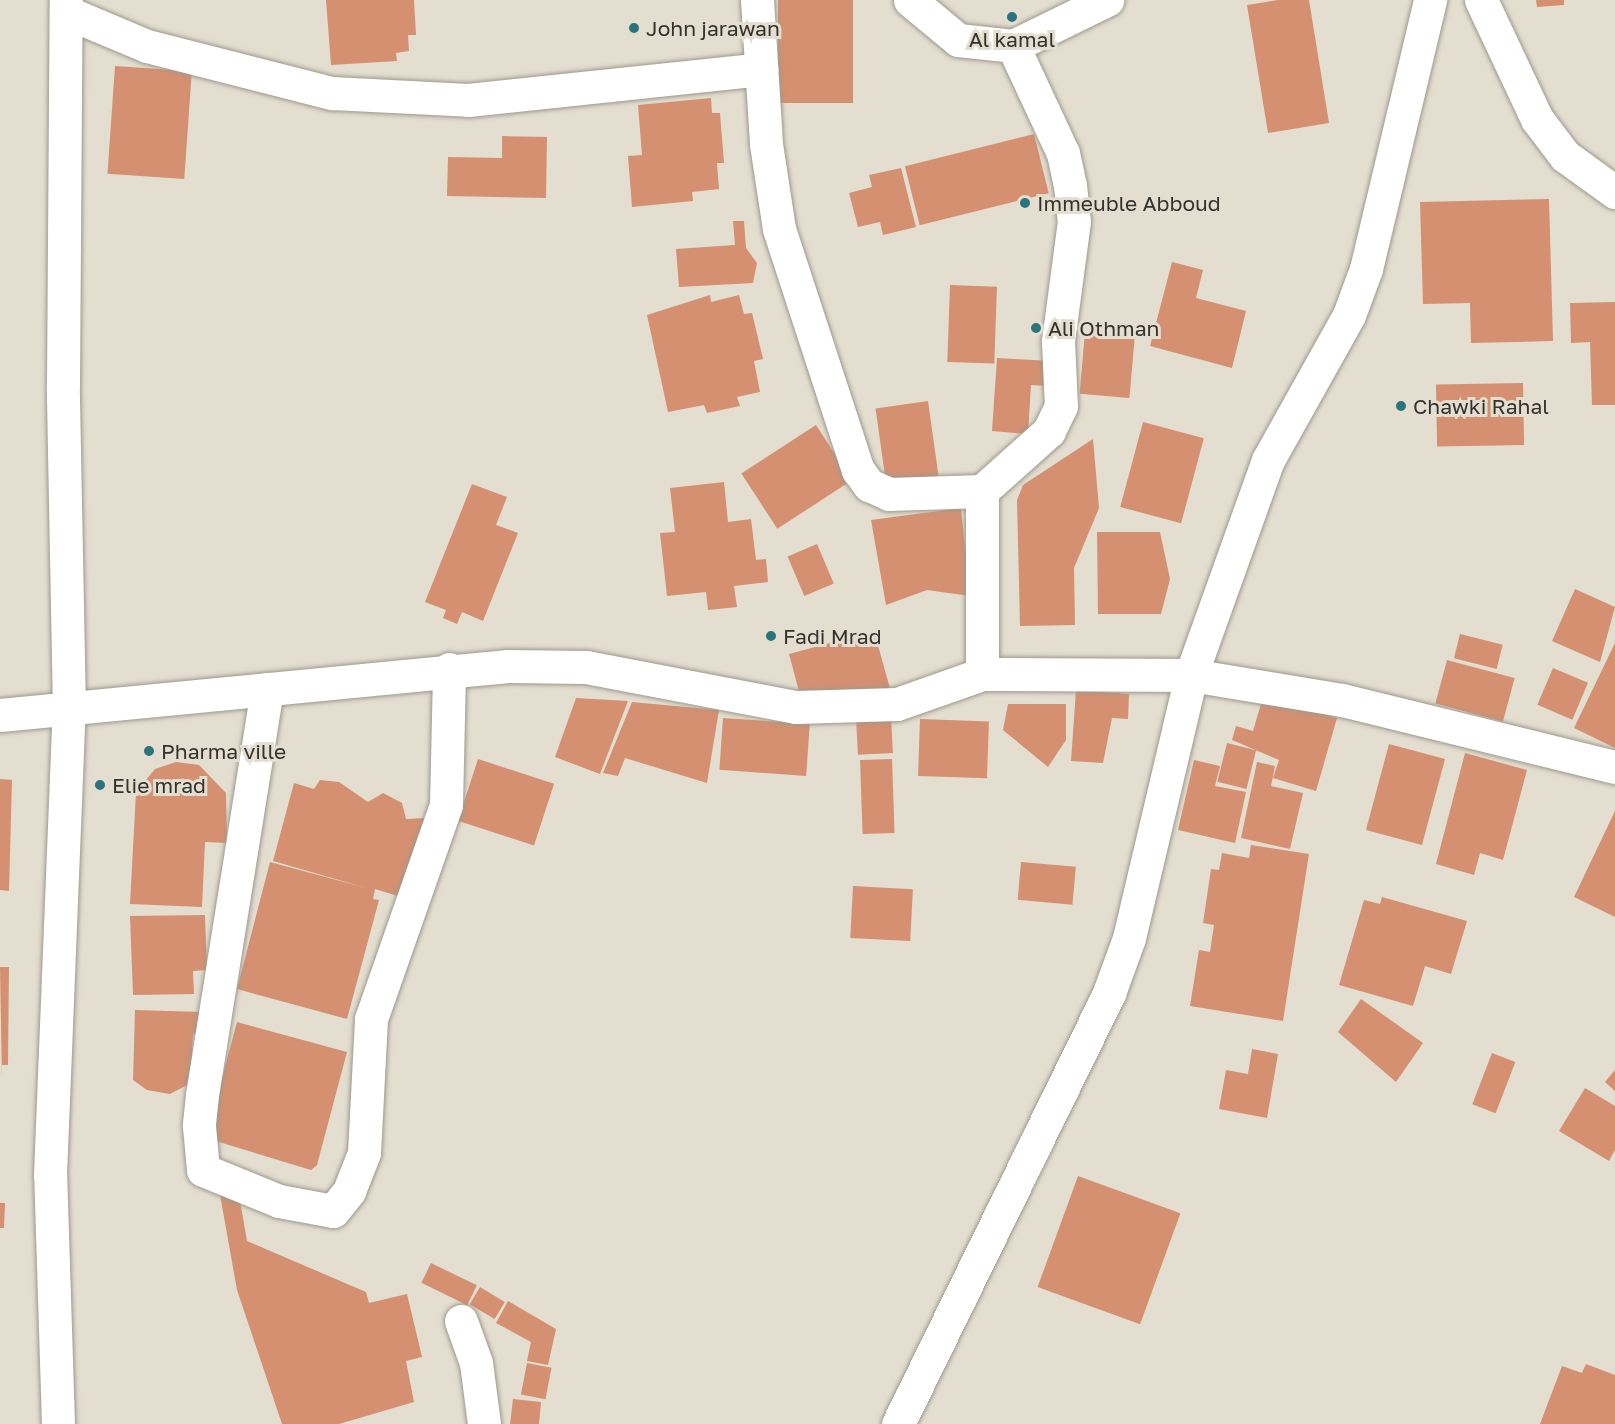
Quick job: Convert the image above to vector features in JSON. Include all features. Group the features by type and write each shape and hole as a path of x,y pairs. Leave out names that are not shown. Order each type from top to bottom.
{"street":[{"path":"757,0 761,69 779,229 862,478 889,494 982,491 1049,431 1062,395 1058,341 1074,221 1070,184 1063,153 1013,46"},
{"path":"910,0 958,40 1013,46 1107,0"},
{"path":"898,1424 1109,993 1144,884 1191,675 1268,460 1349,315 1366,269 1430,0"},
{"path":"1481,0 1537,119 1565,156 1615,192"},
{"path":"58,1424 50,1175 69,711 63,384 66,6 147,46 276,82 342,94 468,100 540,96 761,69"},
{"path":"982,491 982,674"},
{"path":"0,715 69,711 449,669 586,667 796,707 897,704 982,674 1191,675 1342,700 1615,767"},
{"path":"267,689 202,1095 199,1126 204,1170 279,1201 333,1211 349,1191 364,1153 371,1019 446,805 449,669"},
{"path":"461,1321 476,1363 484,1424"}],"building":[{"path":"326,0 414,0 416,35 408,35 409,51 396,53 397,61 331,65"},
{"path":"778,0 853,0 853,103 778,103"},
{"path":"1278,0 1309,0 1329,123 1268,133 1247,5"},
{"path":"1536,0 1564,0 1564,5 1537,7"},
{"path":"115,66 192,71 184,179 107,174"},
{"path":"711,98 712,113 720,113 724,163 717,163 719,189 692,192 693,201 632,207 628,156 642,155 638,105"},
{"path":"1034,134 1049,193 920,225 905,166"},
{"path":"502,136 547,137 546,198 447,196 448,157 502,158"},
{"path":"901,168 916,227 883,235 880,222 858,227 849,193 872,187 869,175"},
{"path":"1549,199 1553,341 1471,343 1470,303 1423,304 1420,202"},
{"path":"733,221 744,221 746,248 757,263 753,283 679,287 676,249 735,245"},
{"path":"1172,262 1203,270 1196,298 1246,311 1232,368 1150,346"},
{"path":"950,285 997,287 994,364 947,362"},
{"path":"710,295 711,302 739,295 744,314 752,313 763,359 754,361 760,392 737,397 740,406 707,413 704,405 668,412 647,315"},
{"path":"1615,302 1615,405 1592,405 1590,342 1571,343 1570,303"},
{"path":"1085,332 1135,336 1129,398 1080,394"},
{"path":"997,358 1051,361 1049,386 1031,385 1028,434 992,431"},
{"path":"1523,383 1524,445 1437,447 1436,385"},
{"path":"928,401 939,479 887,487 876,408"},
{"path":"1143,422 1204,438 1181,523 1120,507"},
{"path":"816,425 852,480 777,529 741,473"},
{"path":"1093,439 1099,508 1074,568 1075,625 1020,626 1017,500 1023,485"},
{"path":"724,482 728,522 751,519 756,560 766,559 768,582 734,586 737,607 708,610 706,592 667,596 660,533 675,532 670,488"},
{"path":"472,484 507,497 496,525 518,533 483,621 462,612 457,624 443,618 446,610 425,602"},
{"path":"961,508 970,596 927,590 886,605 871,520"},
{"path":"1097,532 1160,532 1170,579 1161,614 1098,614"},
{"path":"817,544 834,584 804,596 788,557"},
{"path":"1575,589 1615,607 1600,662 1552,641"},
{"path":"874,631 891,692 800,695 789,654"},
{"path":"1460,634 1503,645 1497,669 1454,658"},
{"path":"1615,643 1615,748 1574,728"},
{"path":"1447,660 1515,678 1503,722 1435,703"},
{"path":"1553,668 1588,683 1572,720 1537,705"},
{"path":"1076,690 1129,694 1128,719 1112,718 1103,763 1071,761"},
{"path":"1263,697 1337,718 1316,791 1273,778 1279,760 1232,740 1236,726 1253,731"},
{"path":"576,698 628,701 600,774 555,757"},
{"path":"632,702 719,710 707,783 625,758 618,776 603,773"},
{"path":"1008,704 1066,704 1066,740 1048,767 1003,730"},
{"path":"891,717 893,753 858,755 856,719"},
{"path":"723,718 810,724 806,776 719,770"},
{"path":"920,719 989,721 987,778 918,776"},
{"path":"1227,743 1256,750 1246,789 1217,782"},
{"path":"1389,744 1445,759 1422,845 1366,830"},
{"path":"1465,753 1527,770 1503,860 1480,853 1474,875 1436,864"},
{"path":"478,759 554,784 534,846 458,821"},
{"path":"892,759 895,833 863,834 860,760"},
{"path":"1194,760 1220,766 1215,786 1246,792 1235,843 1178,830"},
{"path":"176,762 199,765 226,793 227,843 205,842 202,907 130,904 136,792 155,769"},
{"path":"1257,762 1275,766 1271,786 1303,793 1290,849 1241,838"},
{"path":"0,779 12,780 9,891 0,890"},
{"path":"320,780 339,782 368,802 383,793 402,803 406,819 426,818 404,898 375,889 373,899 379,900 347,1019 237,989 270,862 370,889 273,861 294,783 314,789"},
{"path":"1615,811 1615,917 1574,897"},
{"path":"1251,845 1309,854 1283,1021 1190,1006 1199,950 1210,952 1214,925 1203,923 1211,869 1219,870 1222,853 1249,858"},
{"path":"1021,862 1076,867 1072,905 1018,900"},
{"path":"853,886 913,889 910,941 850,938"},
{"path":"1382,897 1467,921 1451,974 1425,966 1413,1006 1339,985 1364,900 1380,904"},
{"path":"205,915 207,970 193,971 194,994 133,995 130,916"},
{"path":"0,967 9,967 8,1065 2,1065 2,1080"},
{"path":"1361,999 1423,1043 1396,1082 1338,1032"},
{"path":"135,1010 201,1012 200,1032 193,1034 191,1083 170,1094 147,1090 133,1080"},
{"path":"237,1022 347,1052 317,1165 311,1170 206,1138"},
{"path":"1252,1049 1278,1054 1267,1118 1219,1109 1226,1070 1248,1074"},
{"path":"1492,1053 1515,1062 1496,1113 1472,1104"},
{"path":"1615,1070 1615,1091 1605,1082"},
{"path":"1585,1088 1615,1106 1615,1150 1609,1161 1559,1131"},
{"path":"1078,1176 1180,1213 1140,1324 1038,1287"},
{"path":"219,1189 238,1189 247,1241 366,1292 369,1303 407,1294 422,1357 406,1361 414,1402 339,1424 282,1424 237,1290"},
{"path":"0,1203 5,1203 4,1228 0,1228"},
{"path":"431,1263 477,1285 467,1305 421,1283"},
{"path":"480,1287 505,1302 495,1319 470,1304"},
{"path":"508,1301 556,1329 548,1365 527,1361 531,1342 496,1323"},
{"path":"527,1363 552,1368 545,1399 521,1394"},
{"path":"1586,1364 1615,1375 1615,1424 1540,1424 1562,1366 1582,1373"},
{"path":"513,1399 541,1402 539,1424 510,1424"}],"place":[{"name":"Al kamal","path":"1012,17"},
{"name":"John jarawan","path":"634,28"},
{"name":"Immeuble Abboud","path":"1025,203"},
{"name":"Ali Othman","path":"1036,328"},
{"name":"Chawki Rahal","path":"1401,406"},
{"name":"Fadi Mrad","path":"771,636"},
{"name":"Pharma ville","path":"149,751"},
{"name":"Elie mrad","path":"100,785"}]}
